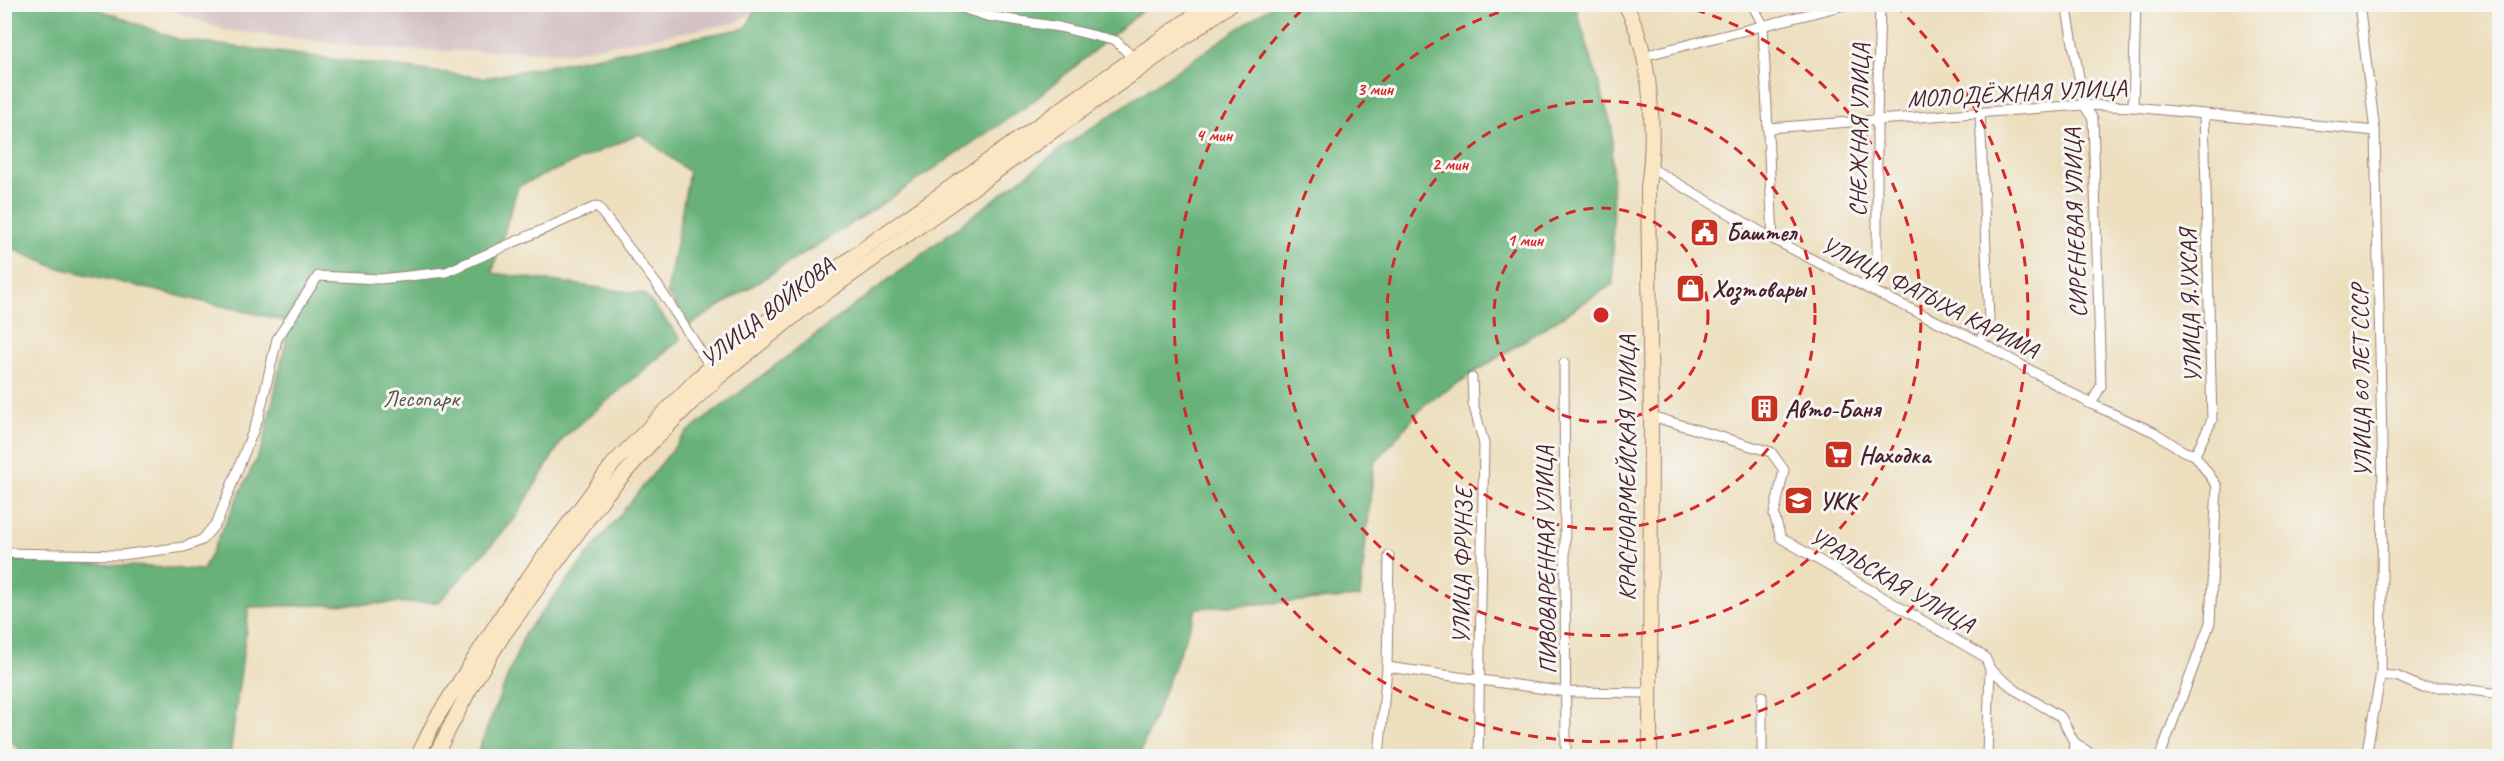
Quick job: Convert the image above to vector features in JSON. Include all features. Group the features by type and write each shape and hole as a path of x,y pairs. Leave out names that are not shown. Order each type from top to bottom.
{"main road":[{"name":"УЛИЦА ВОЙКОВА","path":"418,756 435,720 513,598 613,464 639,435 710,366 779,311 870,244 1210,4"},
{"name":"УЛИЦА ВОЙКОВА","path":"435,756 472,685 511,625 604,497 652,442 719,376 802,310 1231,4"},
{"name":"КРАСНОАРМЕЙСКАЯ УЛИЦА","path":"1625,4 1643,56 1650,110 1651,168 1648,187 1652,416 1650,756"}],"street":[{"path":"950,4 987,16 1059,27 1116,42 1134,58"},
{"path":"1752,4 1763,25 1773,239"},
{"path":"1643,56 1849,4"},
{"name":"СНЕЖНАЯ УЛИЦА","path":"1869,289 1877,270 1876,120 1880,4"},
{"name":"СИРЕНЕВАЯ УЛИЦА","path":"2066,4 2085,105 2093,120 2101,386 2091,404"},
{"path":"2133,107 2136,4"},
{"name":"УЛИЦА 60 ЛЕТ СССР","path":"2359,4 2375,131 2383,486 2380,675 2366,756"},
{"name":"МОЛОДЁЖНАЯ УЛИЦА","path":"1768,128 2085,105 2133,107 2375,131"},
{"path":"1980,112 1989,320 1980,342"},
{"name":"УЛИЦА Я.УХСАЯ","path":"2195,455 2212,420 2204,114"},
{"name":"УЛИЦА ФАТЫХА КАРИМА","path":"1651,168 1773,239 1869,289 1980,342 2091,404 2154,432 2183,451 2195,455"},
{"path":"4,553 121,555 184,547 202,540 217,522 259,416 277,339 318,276 380,279 446,272 597,206 658,286 710,366"},
{"name":"ПИВОВАРЕННАЯ УЛИЦА","path":"1564,363 1566,756"},
{"name":"УЛИЦА ФРУНЗЕ","path":"1472,378 1473,403 1484,444 1478,756"},
{"name":"УРАЛЬСКАЯ УЛИЦА","path":"1652,416 1772,452 1784,470 1774,515 1781,537 1985,657 1990,669 2017,691 2061,717 2074,742"},
{"path":"2160,756 2210,623 2217,486 2195,455"},
{"path":"1379,756 1387,667 1389,556"},
{"path":"1387,667 1567,692 1649,693"},
{"path":"1987,756 1990,669"},
{"path":"2380,675 2396,676 2421,687 2499,694"},
{"path":"1762,696 1762,756"},
{"path":"2073,756 2074,742"},
{"path":"2074,742 2094,756"}],"shaded area":[{"path":"760,4 760,8 735,23 570,52 392,50 225,30 157,5"}],"green space":[{"name":"Лесопарк","path":"5,5 87,5 180,40 485,78 746,28 758,5 1149,5 1031,103 876,208 690,325 667,293 689,172 640,134 518,186 492,273 644,294 681,339 564,437 514,520 439,602 249,607 230,756 26,756 5,735 4,559 203,570 263,445 290,322 55,267 5,246"},
{"path":"1273,5 1575,5 1612,127 1613,284 1425,404 1374,464 1360,597 1197,608 1139,756 476,756 525,633 685,434 1062,148"}],"place":[{"name":"Баштел","path":"1705,232"},
{"name":"Хозтовары","path":"1691,289"},
{"name":"Авто-Баня","path":"1764,409"},
{"name":"Находка","path":"1838,455"},
{"name":"УКК","path":"1798,501"}]}
